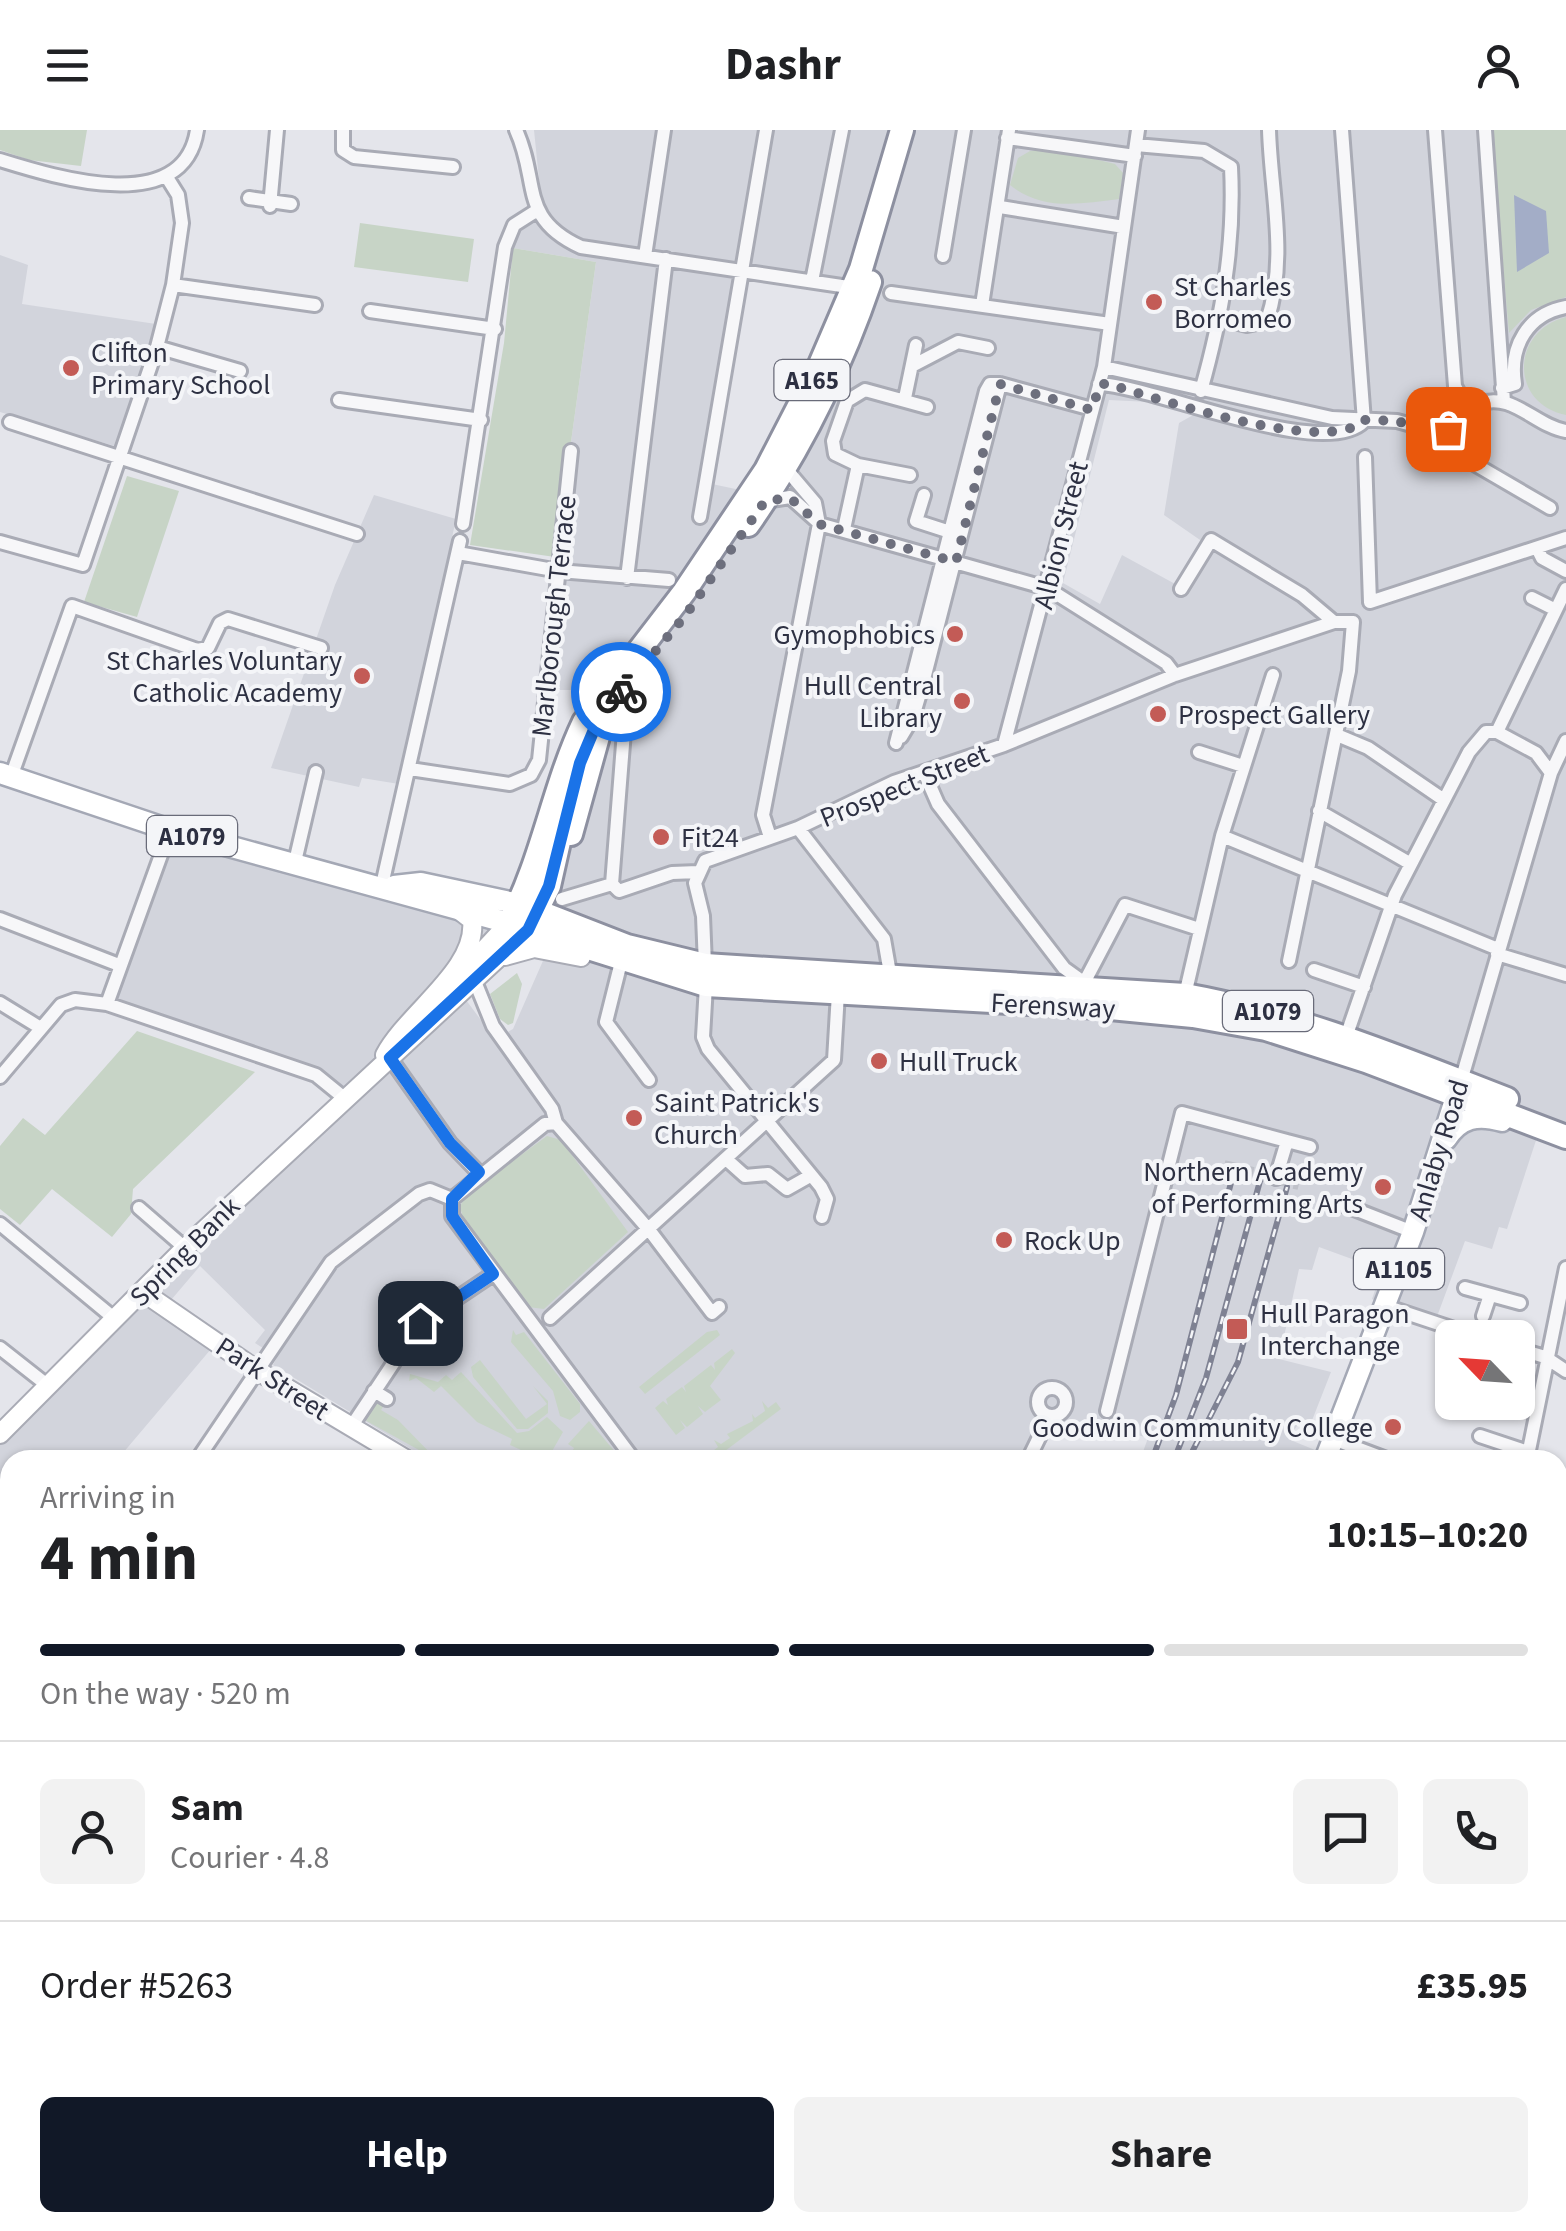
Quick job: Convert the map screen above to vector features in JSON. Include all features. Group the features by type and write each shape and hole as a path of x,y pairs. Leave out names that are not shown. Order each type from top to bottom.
{"highway":[{"name":"A165","path":"523,917 549,886 580,763 604,716 685,616 787,470 835,377 902,130"},
{"name":"A165","path":"523,917 567,757 584,722 684,592 766,470 860,288 914,130"},
{"path":"577,926 562,900 560,884 604,716"},
{"name":"Ferensway","path":"523,917 577,926 706,975 1089,986 1185,996 1271,1012 1346,1037 1538,1128 1566,1137"},
{"name":"Ferensway","path":"523,917 616,960 706,975 838,993 1192,1016 1287,1034 1415,1080 1566,1122"}],"main road":[{"name":"A1079","path":"6,775 170,830 294,866 385,886"},
{"path":"456,900 520,881 536,862"},
{"path":"385,886 421,883 456,900 523,917"},
{"path":"1415,1080 1430,1093 1441,1117 1439,1154"},
{"name":"Anlaby Road","path":"1329,1450 1413,1232 1458,1089"},
{"path":"1439,1154 1456,1126 1475,1117 1538,1128"}],"street":[{"path":"0,160 49,175 139,184 168,179 183,167 194,149 197,130"},
{"path":"271,204 277,130"},
{"path":"342,130 343,150 354,157 453,168"},
{"path":"516,130 526,152 536,212 559,237 581,247 860,288"},
{"path":"644,256 664,130"},
{"path":"700,517 766,130"},
{"path":"812,282 842,130"},
{"path":"943,256 964,130"},
{"name":"Albion Street","path":"1004,744 1104,367 1138,130"},
{"path":"1222,319 1247,325 1267,321 1276,293 1278,210 1269,130"},
{"path":"1100,384 1260,424 1334,434 1355,430 1364,420 1342,130"},
{"path":"1435,130 1455,386 1468,410"},
{"path":"1485,130 1503,395 1540,424 1566,432"},
{"path":"982,304 1000,207 1008,134 1135,151 1204,151 1231,166 1232,230 1222,319 1201,391"},
{"path":"0,542 82,565 157,347 173,285 182,224 178,196 168,179"},
{"path":"249,198 291,204"},
{"path":"1000,207 1124,227"},
{"path":"463,524 505,247 514,226 536,212"},
{"path":"627,578 666,259"},
{"path":"173,285 315,305"},
{"path":"891,294 1110,324"},
{"path":"1441,433 1468,410 1503,395 1515,384 1514,359 1528,327 1547,312 1566,307"},
{"path":"370,311 494,329"},
{"path":"912,366 958,342 988,348"},
{"path":"905,398 916,345"},
{"path":"157,347 240,371"},
{"path":"1104,367 1332,418 1397,421 1441,433 1459,455 1550,508"},
{"path":"1000,384 950,560 896,743 913,717 950,560 950,532 990,384 1000,384 1092,410"},
{"path":"910,475 858,465 835,454 833,441 847,401 865,390 927,407"},
{"path":"339,400 481,420"},
{"path":"10,422 357,534"},
{"name":"Marlborough Terrace","path":"410,769 510,784 531,775 539,760 570,451"},
{"path":"1365,457 1370,602"},
{"path":"844,529 858,465"},
{"path":"770,837 763,815 819,524 816,503 787,470"},
{"path":"924,494 916,522 950,532"},
{"path":"765,501 790,498 819,524 1047,588 1166,663 1175,675"},
{"path":"1289,960 1307,871 1326,814 1353,622 1370,602 1566,538"},
{"path":"1181,589 1211,540 1302,595 1334,622"},
{"path":"385,886 459,547 559,571 669,580"},
{"path":"1537,548 1542,558 1566,571"},
{"path":"1346,1037 1392,905 1411,864 1479,738 1497,732 1566,589"},
{"path":"1532,598 1554,609"},
{"path":"6,775 72,606 197,650 208,648 220,624 228,619 321,648"},
{"name":"Prospect Street","path":"612,884 619,891 672,873 698,872 705,862 1175,675 1334,622 1353,622"},
{"path":"1185,996 1222,836 1273,674"},
{"path":"562,900 612,884 625,719 636,700"},
{"path":"1497,732 1536,753 1551,772"},
{"path":"1336,735 1364,746 1444,800"},
{"name":"Anlaby Road","path":"1458,1089 1551,772 1566,741"},
{"path":"1199,752 1243,766"},
{"path":"294,866 316,772"},
{"path":"924,772 938,804 968,844 1064,968 1089,986 1124,905 1198,928"},
{"path":"1326,814 1411,864"},
{"path":"798,828 884,939 891,979"},
{"path":"107,1004 170,830"},
{"path":"1222,836 1497,952 1566,975"},
{"path":"698,872 695,883 703,916 706,975 703,1037 763,1122 828,1199 822,1217"},
{"path":"456,900 472,920 475,940 462,963 399,1029 387,1057 450,1143 479,1172"},
{"name":"Spring Bank","path":"387,1057 496,960 523,917"},
{"name":"Spring Bank","path":"0,1434 184,1248 372,1072 523,917"},
{"path":"0,918 119,965"},
{"path":"496,960 534,948 587,959 616,960 606,1022 649,1080"},
{"path":"1314,970 1363,990"},
{"path":"474,980 494,1026 552,1109 556,1124 650,1231 712,1313 719,1307"},
{"path":"550,1318 834,1060 838,993"},
{"path":"0,1077 61,1004 75,1000 107,1004 316,1075 343,1097"},
{"path":"0,1004 39,1027"},
{"path":"1107,1411 1182,1113 1310,1147"},
{"path":"556,1124 545,1124 479,1172 452,1199 452,1216 626,1450"},
{"path":"1276,1178 1287,1140"},
{"path":"726,1159 745,1176 768,1174 787,1189 810,1176"},
{"path":"204,1450 345,1248 419,1194 430,1190 452,1199"},
{"path":"1344,1205 1413,1232"},
{"path":"139,1208 184,1248"},
{"path":"0,1224 114,1319"},
{"path":"1528,1450 1544,1357 1566,1268"},
{"path":"351,1427 420,1323 493,1274"},
{"path":"1465,1288 1520,1303"},
{"name":"Park Street","path":"143,1292 258,1370 390,1450"},
{"path":"1482,1320 1490,1295"},
{"path":"1385,1306 1445,1320"},
{"path":"0,1348 47,1385"},
{"path":"1535,1354 1566,1371"},
{"path":"374,1391 388,1400"},
{"path":"1033,1450 1049,1417"},
{"path":"1480,1436 1513,1450"},
{"path":"1334,1438 1363,1450"}],"shaded area":[{"path":"534,130 1566,130 1566,1129 1542,1122 1507,1229 1499,1227 1492,1249 1465,1241 1435,1322 1372,1299 1382,1270 1319,1247 1312,1270 1299,1269 1279,1359 1331,1372 1311,1423 1301,1420 1288,1439 1315,1450 1144,1450 1148,1438 1087,1420 1055,1428 1042,1450 413,1450 273,1365 277,1357 255,1343 265,1330 200,1266 160,1313 211,1349 125,1450 0,1450 0,1436 357,1092 106,1012 179,818 254,846 376,878 457,880 557,900 562,863 602,733 629,690 542,690 555,557 596,262 513,248 508,223 542,209","holes":["747,280 816,286 835,293 806,368 745,491 712,484","1109,400 1211,405 1179,423 1164,515 1203,542 1177,585 1122,555 1100,604 1063,583","546,954 513,1029 495,1039 466,1000 508,961"]},
{"name":"Clifton Primary School","path":"0,255 28,265 22,304 156,324 118,447 0,412"},
{"name":"St Charles Voluntary Catholic Academy","path":"374,495 456,519 399,784 362,778 359,787 271,768 335,585"}],"green space":[{"path":"0,130 87,130 81,166 29,160 0,150"},
{"path":"1491,130 1566,130 1566,297 1531,310 1509,333"},
{"path":"1053,149 1115,164 1123,173 1119,199 1075,204 1048,202 1010,185 1018,158 1030,151"},
{"path":"360,223 474,239 468,282 354,267"},
{"path":"513,248 596,262 555,557 470,545 504,343"},
{"path":"1566,317 1566,415 1547,408 1534,397 1524,367 1535,337 1548,325"},
{"path":"127,476 179,491 137,617 84,602"},
{"path":"517,973 522,984 513,1023 508,1025 500,1019 490,994"},
{"path":"137,1031 255,1072 133,1189 131,1214 112,1237 52,1189 20,1225 0,1209 0,1146 23,1118 45,1135"},
{"path":"547,1136 561,1140 628,1232 544,1309 528,1307 464,1221 460,1207 465,1196"},
{"path":"513,1330 516,1335 524,1332 580,1404 580,1412 570,1420 560,1416 553,1391 511,1342"},
{"path":"717,1330 720,1335 645,1394 639,1387 707,1332"},
{"path":"732,1349 735,1353 710,1386 721,1400 705,1412 698,1406 703,1414 687,1427 680,1420 685,1428 676,1435 655,1408 663,1401 668,1405 666,1399 682,1387 686,1392 684,1386 711,1365 715,1370 714,1363"},
{"path":"480,1360 526,1419 547,1404 533,1386 548,1401 548,1413 528,1429 517,1429 473,1377 471,1367"},
{"path":"461,1372 517,1433 529,1431 547,1417 563,1432 553,1450 521,1450 510,1445 512,1439 477,1422 441,1386 434,1392 416,1378 409,1381 410,1374 438,1382 446,1375 452,1380"},
{"path":"377,1399 385,1404 381,1410 398,1420 427,1450 419,1450 361,1418"},
{"path":"762,1401 768,1408 776,1402 781,1409 726,1450 714,1450 718,1447 714,1440 721,1444 730,1438 727,1434 753,1421 752,1414 755,1418 765,1411"},
{"path":"589,1421 614,1450 573,1450 568,1444"}],"water":[{"path":"1514,195 1546,211 1549,253 1517,272"}],"tunnel":[{"path":"1224,1166 1299,1184"}],"railway":[{"path":"1156,1450 1176,1395 1233,1175"},
{"path":"1178,1450 1206,1378 1260,1181"},
{"path":"1193,1450 1238,1362 1287,1187"}],"way so far":[{"path":"621,692 685,616 765,501 790,498 802,504 819,524 956,562 1000,384 1092,410 1100,384 1108,384 1260,424 1334,434 1355,430 1364,420 1397,421 1436,434 1448,429"}],"place":[{"name":"St Charles Borromeo","path":"1154,302"},
{"name":"Clifton Primary School","path":"71,368"},
{"name":"Gymophobics","path":"955,634"},
{"name":"St Charles Voluntary Catholic Academy","path":"362,676"},
{"name":"Hull Central Library","path":"962,701"},
{"name":"Prospect Gallery","path":"1158,714"},
{"name":"Fit24","path":"661,837"},
{"name":"Hull Truck","path":"879,1061"},
{"name":"Saint Patrick's Church","path":"634,1118"},
{"name":"Northern Academy of Performing Arts","path":"1383,1187"},
{"name":"Rock Up","path":"1004,1240"},
{"name":"Hull Paragon Interchange","path":"1237,1329"},
{"name":"Goodwin Community College","path":"1393,1427"}],"route":[{"path":"420,1323 493,1274 452,1216 452,1199 479,1172 450,1143 390,1058 528,930 549,886 580,763 593,732 621,692"}]}
